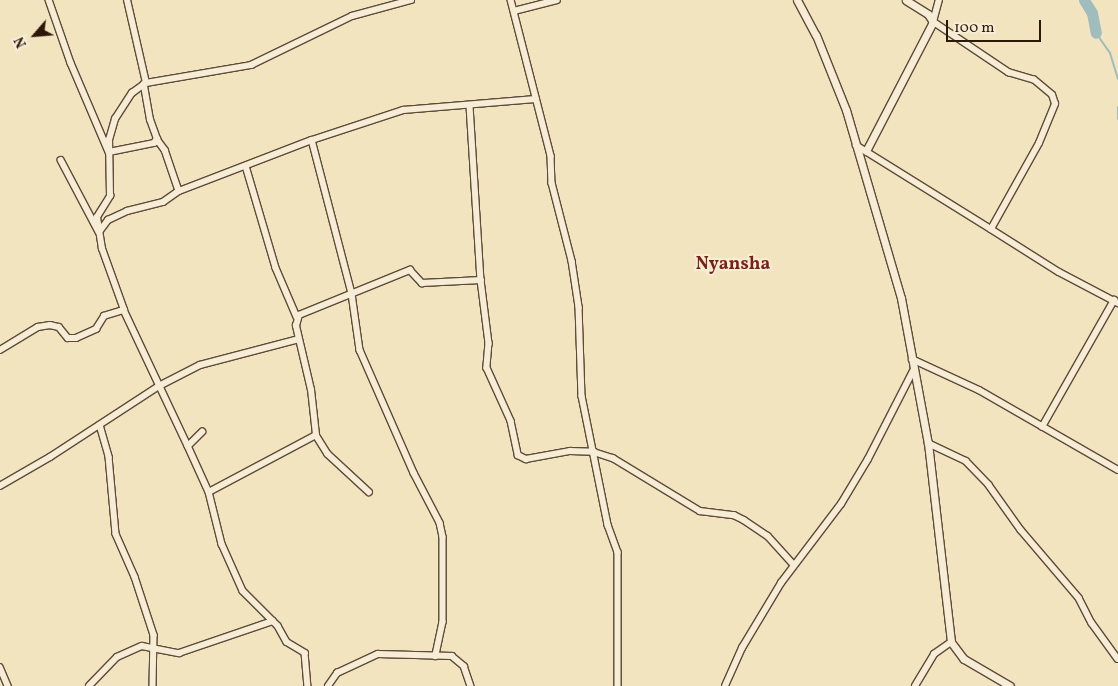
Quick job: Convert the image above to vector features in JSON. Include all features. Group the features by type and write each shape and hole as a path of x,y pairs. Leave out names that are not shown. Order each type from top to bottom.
{"street":[{"path":"49,0 71,63 109,152"},
{"path":"127,0 145,84 150,120 157,138 165,150 179,191"},
{"path":"98,232 97,217 111,191 109,152 115,119 132,93 145,84 251,65 352,16 411,0"},
{"path":"512,0 572,261 579,307 582,396 608,525 618,552 618,686"},
{"path":"514,11 557,0"},
{"path":"797,0 816,35 856,145 900,298 928,443 951,642 964,659 1010,686"},
{"path":"906,0 928,14 933,22 1009,73 1034,80 1052,96 1055,104 1039,143 991,229"},
{"path":"866,151 933,22 939,0"},
{"path":"98,232 108,220 126,211 162,202 179,191 312,140 403,110 470,106 536,99"},
{"path":"470,106 481,280 489,343 487,368 511,421 518,455 526,459 570,452 594,452 613,458 700,511 734,515 744,520 768,536 794,565"},
{"path":"109,152 154,143 157,138"},
{"path":"312,140 352,294 360,350 373,383 428,496 443,537 443,622 436,656"},
{"path":"856,145 1059,272 1116,302 1042,427"},
{"path":"61,160 98,232 124,310 209,492 222,544 243,592 273,621 287,642 305,653 308,686"},
{"path":"246,166 276,268 297,317 299,339 313,401 316,435 328,454 369,492"},
{"path":"297,317 410,270 422,283 481,280"},
{"path":"0,350 38,328 50,324 59,327 68,338 76,338 96,329 104,316 124,310"},
{"path":"0,486 100,425 159,386 200,365 299,339"},
{"path":"912,359 979,390 1118,470"},
{"path":"726,686 742,648 794,565 841,504 868,459 914,369"},
{"path":"100,425 109,457 116,534 135,577 154,635 152,686"},
{"path":"188,446 202,432"},
{"path":"209,492 316,435"},
{"path":"928,443 966,461 989,485 1021,530 1079,598 1092,623 1118,659"},
{"path":"89,686 117,657 142,646 154,646 168,653 179,654 273,621"},
{"path":"915,686 934,654 951,642"},
{"path":"328,686 337,673 378,654 452,656 464,666 471,686"},
{"path":"0,667 8,686"}],"waterway":[{"path":"1084,0 1092,13 1096,33"},
{"path":"1096,33 1110,53 1118,79"},
{"path":"1118,107 1118,119"}],"district":[{"name":"Nyansha","path":"733,265"}]}
